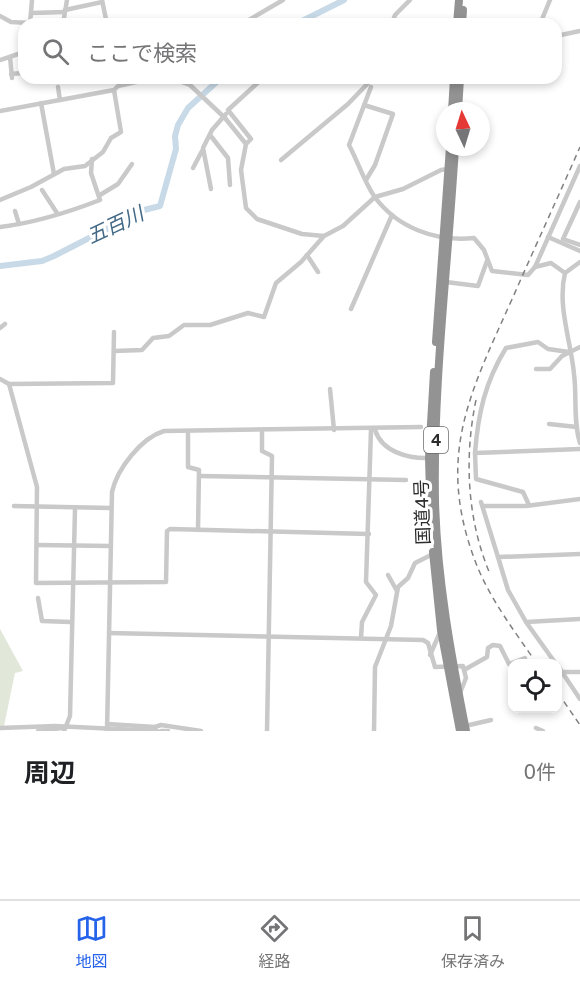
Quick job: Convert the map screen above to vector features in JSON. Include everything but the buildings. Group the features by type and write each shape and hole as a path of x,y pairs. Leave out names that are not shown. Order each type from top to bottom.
{"highway":[{"path":"458,18 459,0"},
{"path":"462,18 464,0"},
{"path":"453,102 454,84"},
{"path":"459,102 460,84"},
{"name":"国道4号","path":"449,156 446,282 432,458 438,554 451,667 464,729"},
{"name":"国道4号","path":"454,156 446,239 432,458 433,554 441,630 459,695 464,729"}],"street":[{"path":"30,18 32,0"},
{"path":"64,18 67,0"},
{"path":"252,18 283,0"},
{"path":"394,18 410,0"},
{"path":"542,18 550,0"},
{"path":"31,13 65,11 102,1 105,18"},
{"path":"0,16 11,22 18,22"},
{"path":"562,35 580,31"},
{"path":"0,60 18,54"},
{"path":"10,57 12,76 18,74"},
{"path":"0,200 64,169 84,166 103,152 111,138 121,132 116,84"},
{"path":"0,111 131,84"},
{"path":"185,84 225,118 246,144"},
{"path":"193,168 210,135 228,112 256,84"},
{"path":"281,160 348,104 367,84"},
{"path":"58,87 60,100"},
{"path":"371,87 349,145 375,197 409,228 446,239 474,238 484,250 486,261 494,272 528,275 535,267 580,166"},
{"path":"41,104 54,174"},
{"path":"364,105 393,114 375,165 366,180"},
{"path":"228,112 250,139 246,144 241,174 245,205 250,213 265,222 292,231 324,236"},
{"path":"210,135 228,158 230,185"},
{"path":"202,151 211,189"},
{"path":"0,227 38,222 57,213 98,202 100,195 91,173 92,159"},
{"path":"100,195 118,184 132,164"},
{"path":"114,351 142,350 153,338 169,336 189,324 210,325 248,313 264,317 276,283 324,236 343,226 375,197 403,189 441,170 448,169"},
{"path":"42,190 57,213"},
{"path":"562,241 580,202"},
{"path":"15,211 20,224"},
{"path":"351,309 392,214"},
{"path":"548,237 580,245"},
{"path":"562,241 580,251"},
{"path":"307,255 318,273"},
{"path":"446,282 478,286 486,261"},
{"path":"580,262 565,273 563,294 569,352 578,398 577,427 580,443"},
{"path":"535,267 550,263 565,273"},
{"path":"0,379 9,384 113,383 114,332"},
{"path":"529,505 523,492 476,479 475,453 479,415 487,380 506,348 538,342 549,349 569,352"},
{"path":"536,369 550,369 560,358 580,347"},
{"path":"9,384 36,483 36,583 166,582 167,531 369,534"},
{"path":"330,389 334,430"},
{"path":"549,424 562,428 577,427"},
{"path":"107,727 111,508 114,483 132,456 160,432 421,428"},
{"path":"373,430 380,440 394,451 408,456 432,458"},
{"path":"361,638 361,625 376,595 366,585 373,430"},
{"path":"188,431 188,467 198,468 199,476 198,530"},
{"path":"262,431 262,451 272,456 267,731"},
{"path":"475,453 580,449"},
{"path":"199,476 406,480"},
{"path":"553,659 526,622 508,590 482,504 529,505 580,500"},
{"path":"14,506 111,508"},
{"path":"64,729 70,716 75,509"},
{"path":"50,537 50,544"},
{"path":"37,545 111,546"},
{"path":"374,731 375,667 386,640 399,584 408,578 415,563 433,554"},
{"path":"498,557 580,554"},
{"path":"388,575 397,591"},
{"path":"38,598 42,621 71,622"},
{"path":"526,622 580,619"},
{"path":"430,655 441,630"},
{"path":"109,633 425,641 435,667 463,666 466,678 459,695"},
{"path":"464,670 487,657 488,648 494,645 500,646 509,664 525,658"},
{"path":"562,672 580,672"},
{"path":"562,672 580,699"},
{"path":"464,729 491,720"},
{"path":"39,731 161,725 201,731"},
{"path":"0,728 55,726 64,729"},
{"path":"107,727 168,731"},
{"path":"536,728 543,731"}],"shaded area":[{"path":"0,629 23,671 15,673 4,726 0,726"}],"waterway":[{"name":"五百川","path":"308,18 344,0"},
{"name":"五百川","path":"0,266 42,261 144,210 160,206 176,149 175,136 178,125 188,108 214,84"}],"railway":[{"path":"534,659 494,600 474,558 463,521 458,487 459,454 472,393 580,147"},
{"path":"476,400 470,444 470,488 476,532 490,574"},
{"path":"562,699 580,725"}]}
